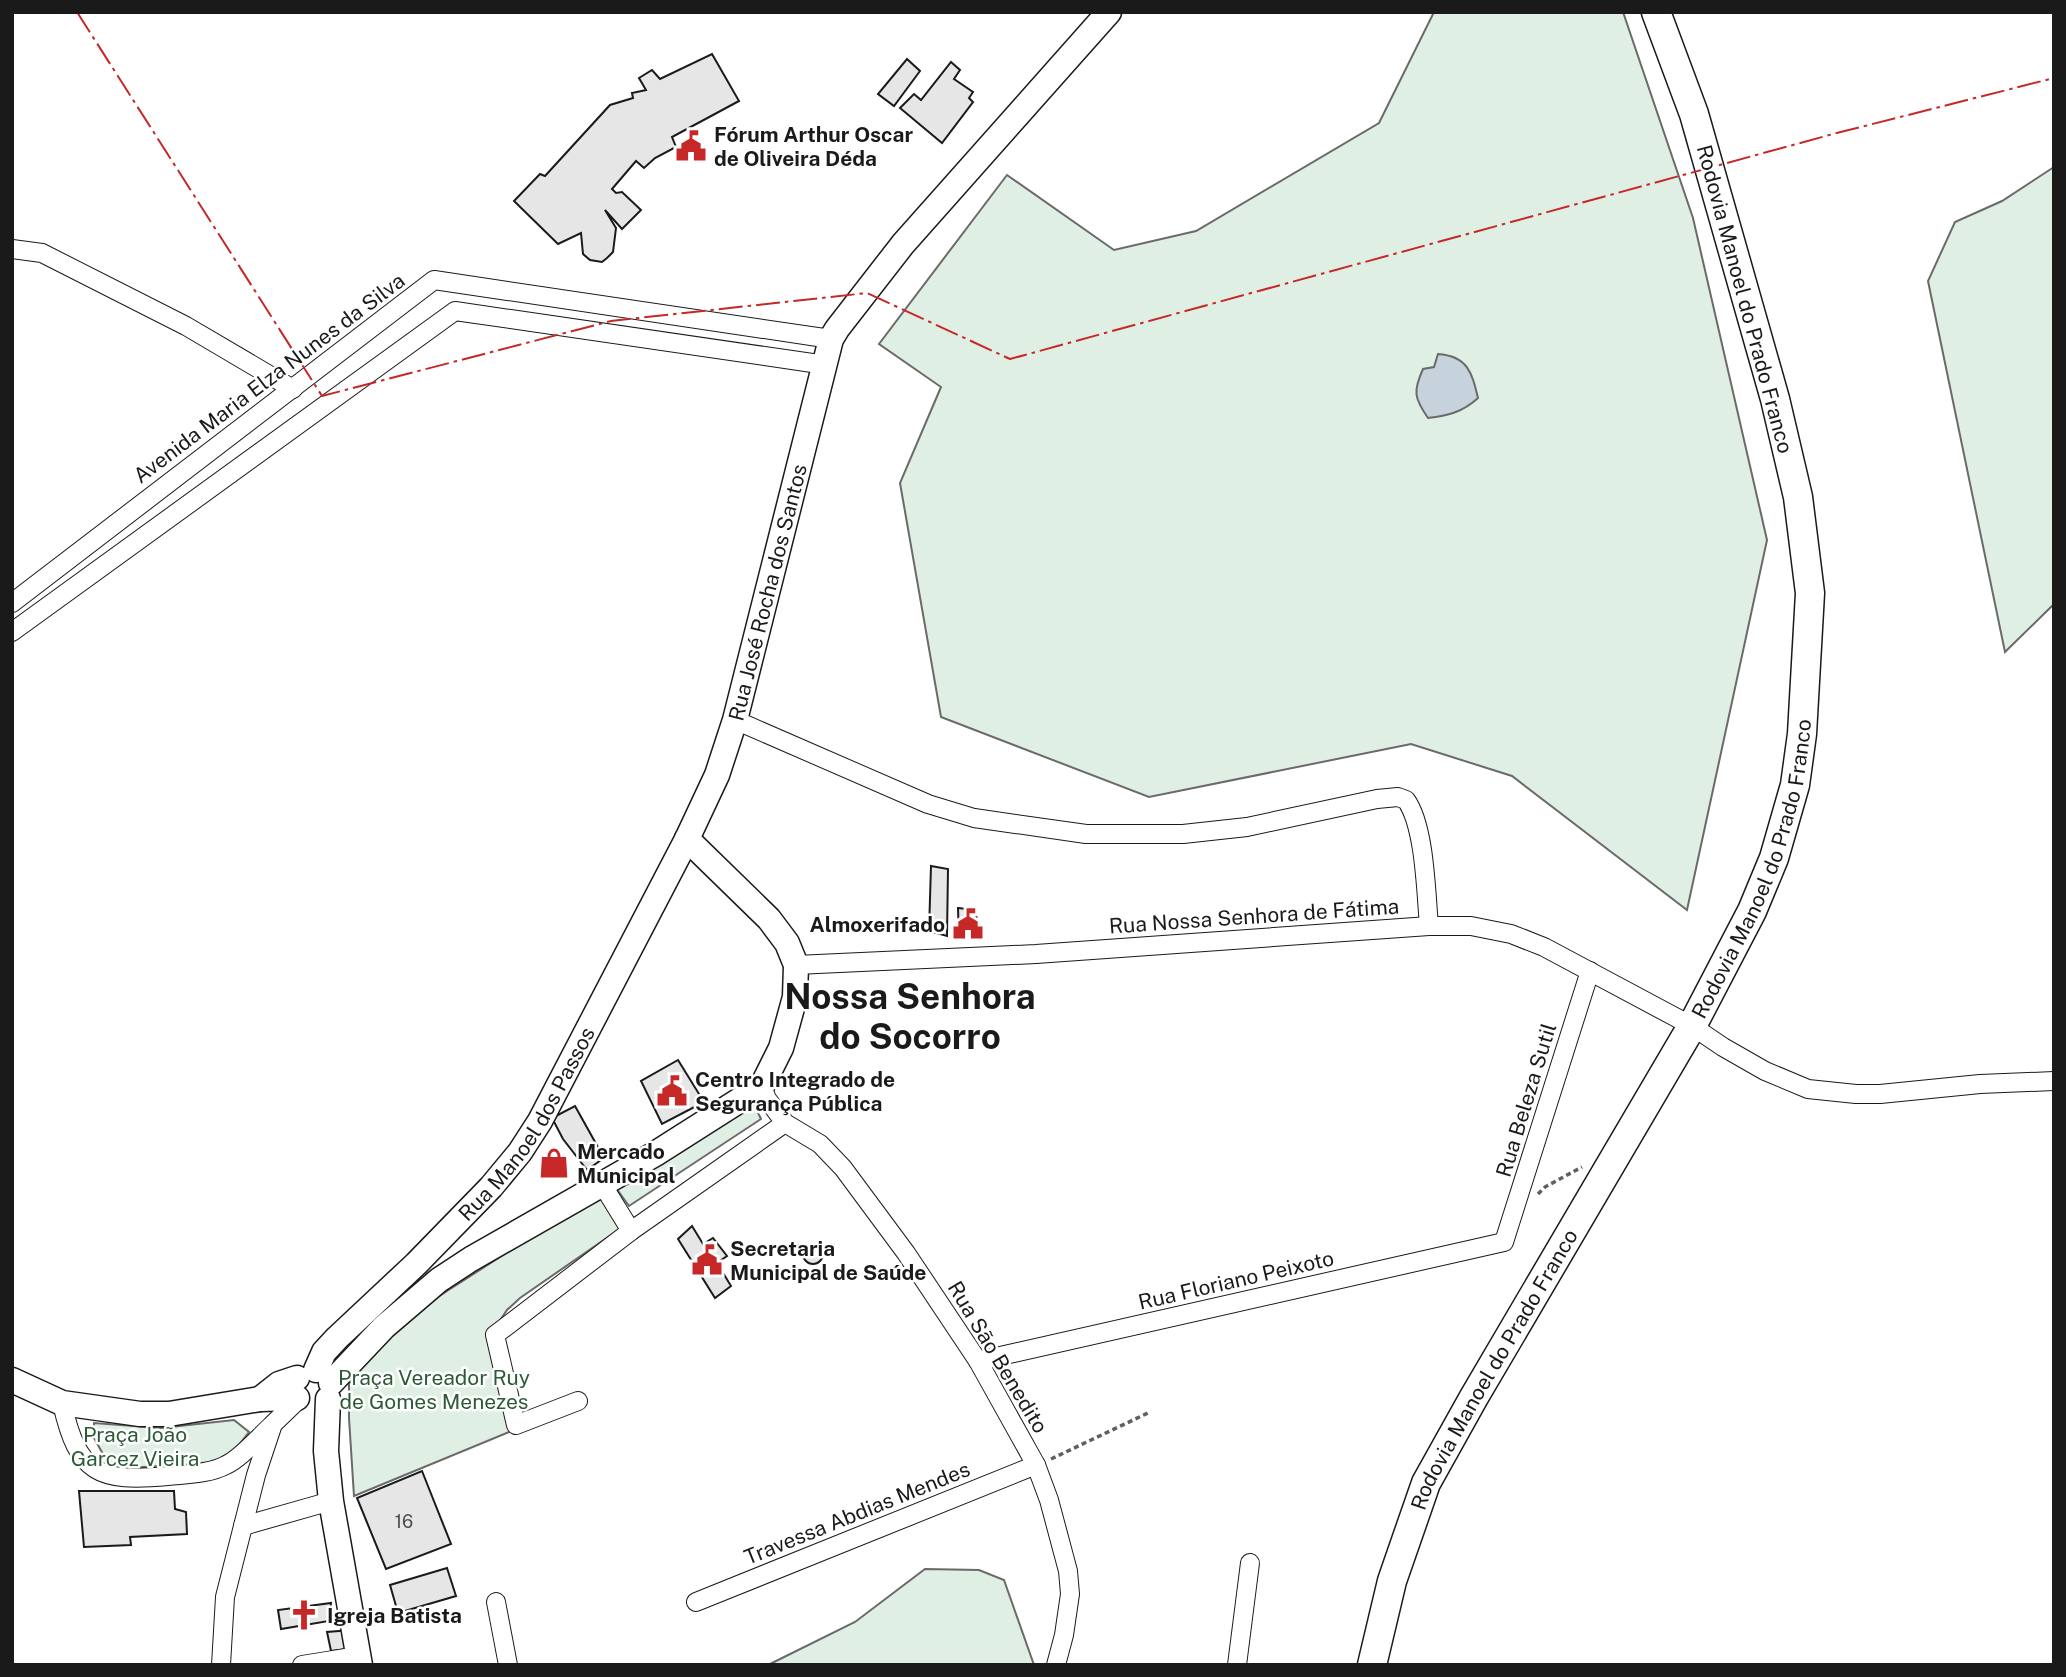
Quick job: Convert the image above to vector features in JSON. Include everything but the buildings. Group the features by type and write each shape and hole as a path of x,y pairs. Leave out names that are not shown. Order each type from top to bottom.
{"main road":[{"name":"Rodovia Manoel do Prado Franco","path":"1372,1665 1392,1581 1426,1483 1692,1026 1752,911 1774,858 1796,785 1802,734 1810,593 1798,497 1774,399 1694,114 1656,12"}],"street":[{"name":"Rua José Rocha dos Santos","path":"687,839 717,775 735,720 831,340 845,317 903,244 1109,12"},
{"path":"12,249 42,253 186,326 293,389"},
{"name":"Avenida Maria Elza Nunes da Silva","path":"12,603 434,280 831,340"},
{"path":"12,632 455,311 825,365"},
{"path":"735,720 928,804 974,818 1086,834 1183,834 1247,827 1377,799 1398,797 1406,800 1415,818 1420,840 1429,926"},
{"path":"62,1403 68,1431 92,1467 116,1478 208,1471 228,1465 439,1280 655,1154 762,1086 781,1048 795,997 796,965 787,943 769,919 687,839"},
{"name":"Rua Manoel dos Passos","path":"312,1391 324,1352 416,1264 491,1187 520,1152 568,1070 687,839"},
{"name":"Rua Nossa Senhora de Fátima","path":"796,965 1036,954 1429,926 1471,926 1511,934 1544,947 1692,1026 1765,1071 1808,1090 1880,1094 1980,1084 2054,1081"},
{"name":"Rua Beleza Sutil","path":"1504,1242 1590,971"},
{"name":"Rua São Benedito","path":"762,1086 767,1099 785,1123 820,1144 842,1168 906,1253 978,1361 1036,1465 1049,1500 1068,1571 1070,1594 1056,1665"},
{"path":"578,1401 516,1425 495,1335 631,1231 785,1123"},
{"path":"602,1184 631,1231"},
{"name":"Rua Floriano Peixoto","path":"978,1361 1504,1242"},
{"path":"12,1380 62,1403 140,1414 169,1414 260,1399 279,1384 312,1391"},
{"path":"302,1665 359,1660 331,1501 326,1451 312,1391"},
{"path":"221,1665 225,1597 273,1423"},
{"name":"Travessa Abdias Mendes","path":"696,1602 1036,1465"},
{"path":"243,1526 331,1501"},
{"path":"1237,1665 1250,1563"},
{"path":"496,1602 504,1664"}],"path":[{"path":"1537,1196 1545,1187 1588,1164 1614,1157"},
{"path":"1036,1465 1150,1412"}],"green space":[{"path":"1434,12 1623,12 1693,218 1767,540 1687,910 1512,776 1411,744 1149,797 941,717 900,483 941,387 879,344 1007,175 1114,250 1196,231 1379,123"},
{"path":"2054,167 2054,604 2005,652 1928,281 1955,222 2002,201"},
{"path":"753,1102 761,1119 629,1206 616,1188"},
{"name":"Praça Vereador Ruy de Gomes Menezes","path":"598,1194 621,1228 520,1298 507,1310 491,1334 514,1430 354,1496 349,1384 359,1364 419,1309"},
{"name":"Praça João Garcez Vieira","path":"234,1420 249,1432 234,1451 214,1462 130,1468 108,1463 94,1438 94,1423 161,1428"},
{"path":"925,1569 979,1570 1004,1580 1034,1665 768,1665 855,1622"}],"shaded area":[{"path":"1438,354 1456,358 1467,367 1478,398 1467,407 1428,418 1420,405 1416,389 1423,369 1434,367"}],"power":[{"path":"77,12 322,396 611,321 867,293 1010,359 1833,134 2054,78"}],"place":[{"name":"Fórum Arthur Oscar de Oliveira Déda","path":"691,146"},
{"name":"Almoxerifado","path":"968,924"},
{"name":"Centro Integrado de Segurança Pública","path":"672,1091"},
{"name":"Mercado Municipal","path":"554,1163"},
{"name":"Secretaria Municipal de Saúde","path":"707,1260"},
{"name":"Igreja Batista","path":"304,1615"}],"district":[{"name":"Nossa Senhora do Socorro","path":"910,1016"}]}
